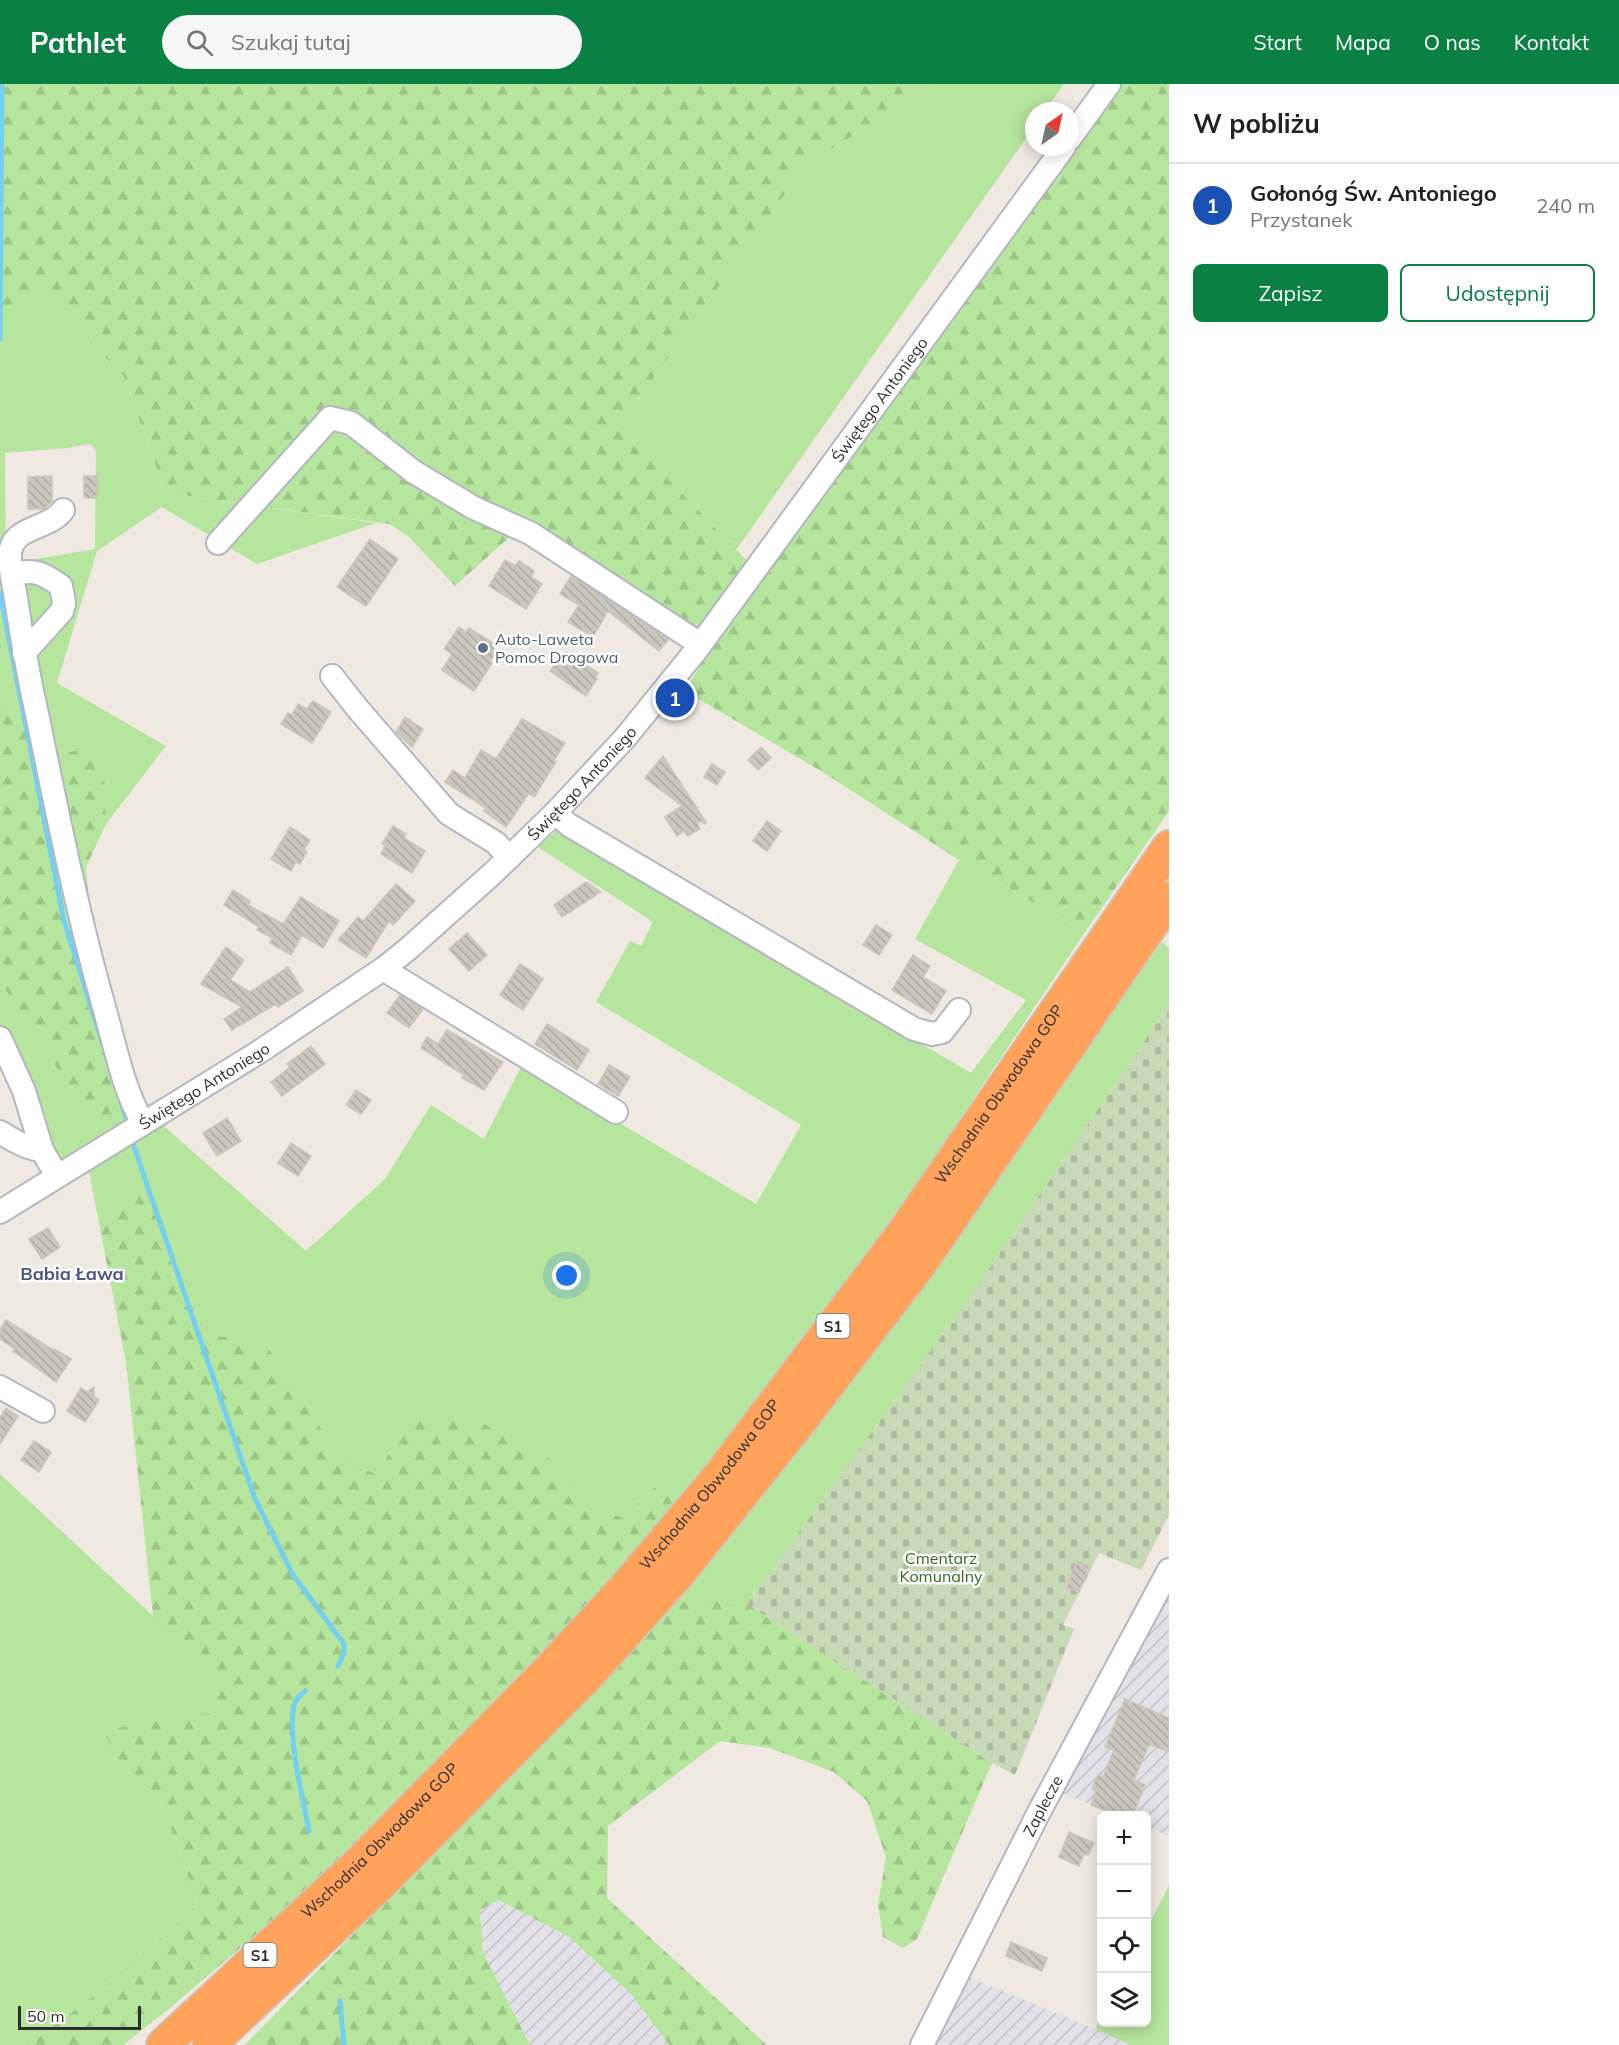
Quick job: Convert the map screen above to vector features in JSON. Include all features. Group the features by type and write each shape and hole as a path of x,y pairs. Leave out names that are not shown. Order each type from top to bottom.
{"highway":[{"name":"Wschodnia Obwodowa GOP","path":"215,2042 367,1876 463,1779 717,1479 901,1236 1169,847"},
{"name":"Wschodnia Obwodowa GOP","path":"463,1779 589,1674 679,1573 801,1420 920,1263 1169,899"},
{"name":"Wschodnia Obwodowa GOP","path":"163,2045 367,1876"}],"street":[{"path":"1079,126 1109,84"},
{"name":"Świętego Antoniego","path":"0,1212 259,1052 383,969 408,950 555,813 625,738 700,644 1057,156"},
{"path":"218,543 330,418 351,423 408,467 474,508 530,533 700,644"},
{"path":"63,510 59,516 22,532 14,541 10,553 12,574 24,653 89,954 128,1088 143,1123"},
{"path":"12,574 31,570 45,575 61,586 64,603 62,611 24,653"},
{"path":"332,676 448,814 496,843 509,858"},
{"path":"555,813 569,825 914,1029 932,1034 942,1032 959,1010"},
{"path":"383,969 616,1112"},
{"path":"0,1038 24,1091 42,1150 57,1176"},
{"path":"0,1132 16,1142 42,1150"},
{"path":"0,1386 43,1411"},
{"name":"Zaplecze","path":"922,2045 1039,1812 1169,1570"}],"shaded area":[{"path":"1169,1586 1169,1836 1151,1829 1151,1811 1107,1811 1060,1792"},
{"path":"499,1900 569,1937 631,1994 669,2045 530,2045 483,1953 480,1910"},
{"path":"966,1976 1095,2029 1131,2045 934,2045"}],"green space":[{"path":"0,84 934,84 805,166 618,427 748,562 691,642 513,534 455,586 408,536 389,524 199,498 165,491 123,375 39,292 0,331"},
{"path":"934,84 1064,84 1051,102 1025,102 1025,140 736,550 618,427 805,166"},
{"path":"1119,84 1169,84 1169,811 1085,932 959,860 821,771 685,691 721,631 1067,156 1079,156 1079,139"},
{"path":"39,292 123,375 165,491 199,498 376,523 257,564 162,507 97,551 57,683 166,746 106,824 103,767 49,757 0,704 0,331","holes":["91,444 96,451 95,549 6,564 5,453"]},
{"path":"0,704 49,757 79,750 104,767 106,824 86,867 89,902 121,1035 145,1110 101,1136 0,981"},
{"path":"557,830 971,1073 1026,1000 915,939 959,860 1085,932 907,1198 678,1506 659,1484 622,1517 596,1512 545,1453 402,1434 376,1474 340,1459 307,1405 263,1341 208,1335 174,1273 146,1186 98,1218 89,1171 159,1122 306,1251 385,1179 431,1105 484,1139 522,1065 756,1204 801,1125 596,1002 630,941 641,946 653,922 538,847"},
{"path":"1162,942 1169,948 1169,1005 969,1298 747,1604 696,1599 649,1626 1056,1091"},
{"path":"0,981 101,1136 48,1170 35,1149 0,1061"},
{"name":"Cmentarz Komunalny","path":"1169,1005 1169,1515 1141,1570 1099,1553 1063,1625 1074,1629 1015,1775 992,1763 747,1604 969,1298"},
{"path":"146,1185 174,1273 208,1335 263,1341 307,1405 340,1459 376,1474 402,1434 424,1418 477,1421 545,1453 596,1512 622,1517 659,1484 678,1506 561,1639 343,1860 170,2008 123,2045 27,2045 105,1988 198,1904 161,1800 125,1770 103,1731 181,1715 213,1713 213,1685 153,1616 126,1362 98,1218"},
{"path":"0,1474 153,1616 213,1685 213,1713 181,1715 104,1731 125,1770 161,1800 198,1904 105,1988 27,2045 0,2045"},
{"path":"696,1599 747,1604 992,1763 917,1939 903,1948 883,1937 878,1904 886,1857 867,1801 834,1772 770,1748 720,1741 608,1826 607,1898 767,2045 669,2045 631,1994 569,1937 499,1900 480,1910 483,1953 530,2045 245,2045 649,1626 681,1603"},
{"path":"1169,1885 1169,2045 1131,2045 1095,2029 1097,2025 1097,2027 1151,2027 1151,1921"}],"building":[{"path":"52,476 52,502 43,509 28,509 28,477"},
{"path":"84,476 97,476 97,498 84,498"},
{"path":"370,539 398,559 366,606 337,587"},
{"path":"505,560 515,566 519,561 527,566 534,571 531,577 542,584 526,609 489,586"},
{"path":"571,576 668,640 659,651 608,611 593,637 568,622 579,605 560,594"},
{"path":"459,627 466,632 469,628 496,645 493,650 496,652 490,661 492,663 474,691 442,670 452,654 444,649"},
{"path":"566,652 598,673 595,678 597,679 586,696 550,671 561,655 563,657"},
{"path":"313,701 331,712 312,743 281,724 288,713 292,715 298,704 307,709"},
{"path":"405,717 423,729 412,747 396,732"},
{"path":"522,719 565,743 534,797 529,793 506,827 484,811 486,808 445,782 453,770 465,778 481,750 496,759"},
{"path":"761,747 771,758 758,770 748,760"},
{"path":"663,756 706,822 705,824 701,821 697,823 700,829 688,836 684,831 677,836 665,817 682,806 645,778"},
{"path":"712,764 725,772 717,785 704,777"},
{"path":"767,821 781,831 767,851 753,841"},
{"path":"393,826 406,834 404,838 425,851 412,873 381,854 385,846 382,844"},
{"path":"290,827 310,840 304,850 307,852 300,864 296,862 291,871 271,859"},
{"path":"586,882 601,892 562,917 554,905"},
{"path":"396,884 415,901 393,925 389,921 366,958 338,940 358,917 363,921"},
{"path":"233,890 250,901 248,905 283,924 301,897 339,921 323,948 302,935 291,955 270,943 272,938 257,930 259,927 224,905"},
{"path":"876,925 892,935 879,955 863,945"},
{"path":"467,933 487,955 469,971 449,949"},
{"path":"226,947 244,960 230,980 250,992 288,967 303,991 278,1007 276,1004 232,1030 224,1019 242,1007 201,984"},
{"path":"913,955 930,966 923,977 946,991 932,1014 892,990"},
{"path":"520,964 543,979 523,1010 500,995"},
{"path":"400,995 423,1009 409,1028 387,1013"},
{"path":"547,1024 589,1050 577,1070 535,1044"},
{"path":"447,1030 503,1062 484,1090 462,1078 464,1075 421,1048 427,1037 438,1044"},
{"path":"311,1046 325,1064 282,1096 271,1082 290,1067 287,1064"},
{"path":"609,1065 630,1077 618,1096 598,1084"},
{"path":"356,1090 371,1100 361,1114 346,1105"},
{"path":"227,1118 241,1141 217,1156 203,1133"},
{"path":"291,1143 311,1156 298,1176 278,1163"},
{"path":"48,1228 60,1247 42,1259 29,1239"},
{"path":"6,1320 71,1359 56,1382 0,1339 0,1330"},
{"path":"94,1387 94,1396 99,1400 85,1422 67,1411 81,1388 87,1392"},
{"path":"6,1408 18,1416 0,1444 0,1418"},
{"path":"34,1441 51,1452 39,1472 21,1460"},
{"path":"1077,1561 1089,1566 1079,1592 1067,1587"},
{"path":"1125,1699 1169,1718 1169,1752 1149,1744 1134,1780 1145,1785 1135,1811 1107,1811 1091,1805 1096,1791 1092,1789 1098,1775 1103,1777 1114,1750 1105,1747"},
{"path":"1069,1832 1094,1843 1088,1855 1084,1854 1079,1866 1059,1857"},
{"path":"1011,1942 1047,1958 1042,1971 1006,1956"}],"waterway":[{"path":"0,339 2,84"},
{"path":"0,593 64,921 103,1045"},
{"path":"120,1099 126,1118"},
{"path":"132,1141 255,1499 293,1575 344,1644 344,1653 338,1666"},
{"path":"305,1691 295,1704 292,1719 297,1768 309,1831"},
{"path":"340,2001 344,2045"}],"place":[{"name":"Auto-Laweta Pomoc Drogowa","path":"483,648"},
{"name":"Gołonóg Św. Antoniego","path":"675,698"}],"district":[{"name":"Babia Ława","path":"72,1273"}]}
